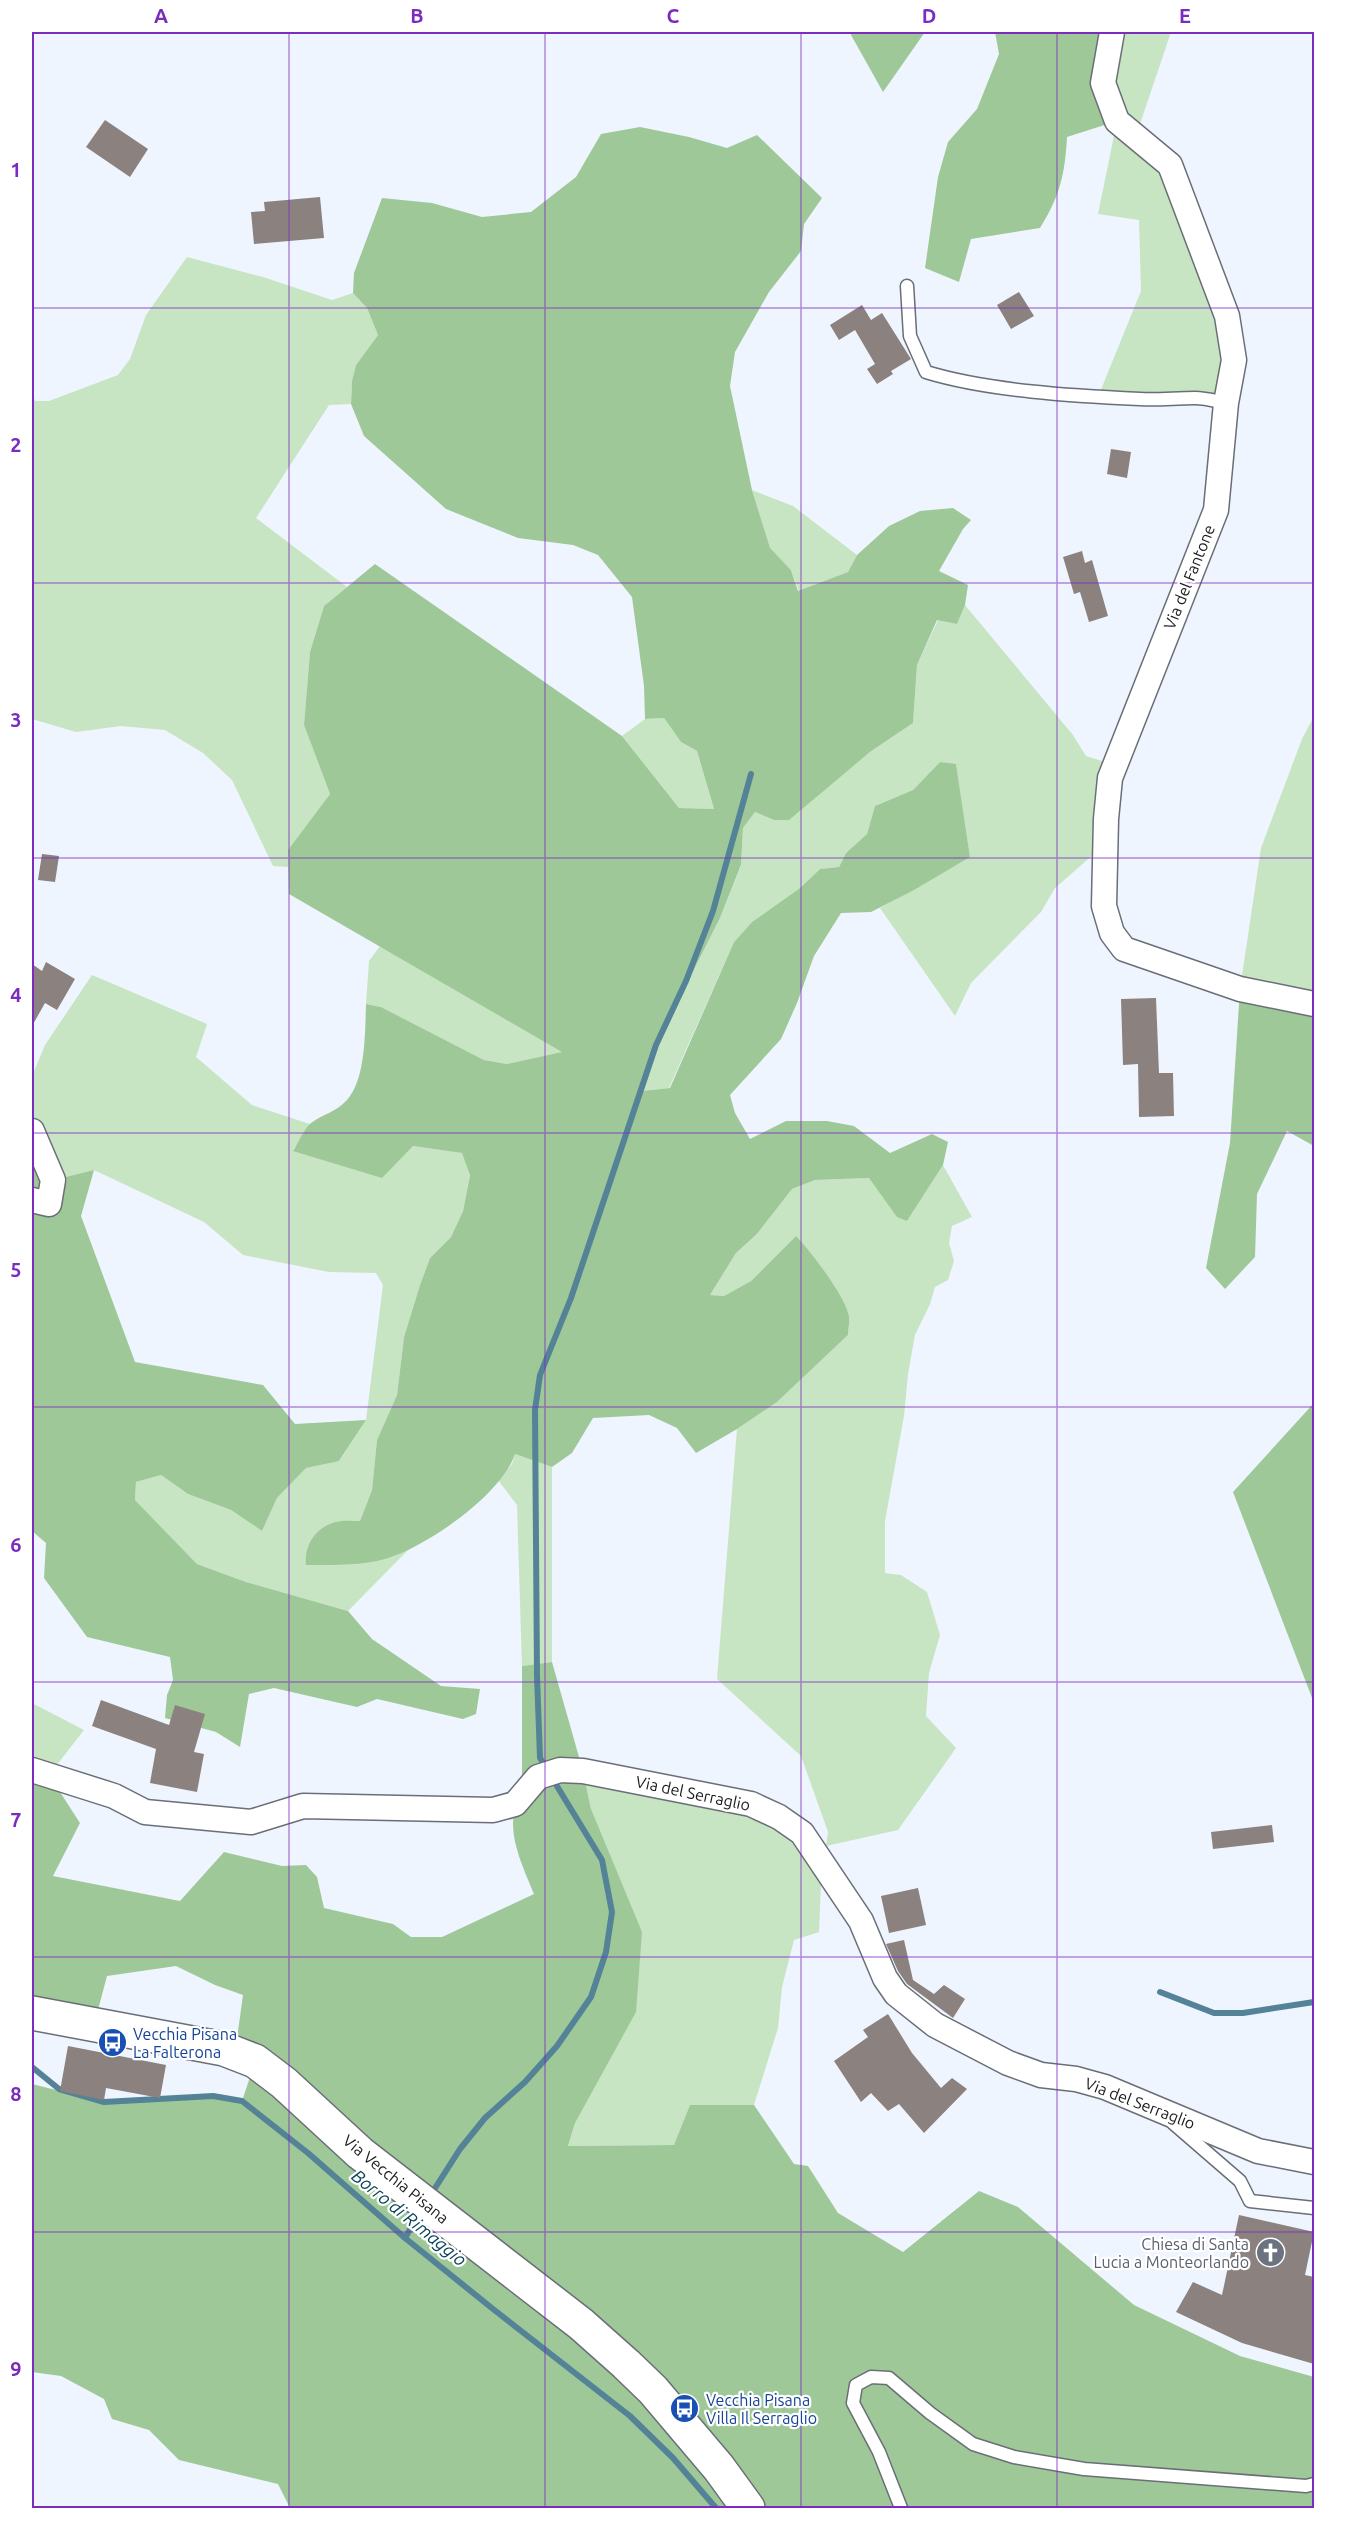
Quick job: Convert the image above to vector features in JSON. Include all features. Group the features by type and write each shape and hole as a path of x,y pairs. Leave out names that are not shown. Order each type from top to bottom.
{"main road":[{"name":"Via Vecchia Pisana","path":"32,2013 224,2049 255,2061 284,2083 360,2153 580,2324 626,2364 653,2390 719,2468 748,2508"}],"street":[{"name":"Via del Fantone","path":"1112,32 1103,83 1117,121 1170,165 1227,316 1234,360 1226,404 1216,510 1110,778 1106,819 1104,906 1112,933 1124,949 1239,989 1314,1004"},
{"path":"32,1131 53,1180 48,1204 32,1200"},
{"name":"Via del Serraglio","path":"32,1770 114,1796 145,1812 251,1822 303,1806 493,1810 515,1804 549,1774 583,1771 752,1804 802,1833 861,1921 885,1978 896,1994 935,2025 1008,2063 1041,2075 1076,2079 1105,2086 1154,2103 1258,2151 1314,2162"}],"lane":[{"path":"907,286 910,336 926,372 942,377 1023,389 1109,398 1197,398 1226,404"},
{"path":"1154,2103 1240,2181 1250,2201 1314,2208"},
{"path":"901,2508 879,2452 853,2403 856,2385 871,2377 889,2378 930,2413 973,2444 1014,2457 1084,2469 1305,2486 1314,2484"}],"green space":[{"path":"852,32 925,32 883,92 851,35"},
{"path":"995,32 1112,32 1117,121 1067,137 1065,162 1057,195 1040,228 971,239 959,282 925,268 938,177 948,142 977,109 999,54"},
{"path":"1112,32 1171,32 1136,136 1170,165 1227,316 1226,403 1098,397 1141,291 1139,220 1098,214 1117,121"},
{"path":"640,127 727,148 757,135 822,198 804,224 801,251 769,292 735,352 730,386 752,490 770,548 791,570 798,591 848,572 857,555 889,526 920,511 953,508 971,520 963,529 939,571 968,585 965,605 957,624 937,620 917,665 913,723 870,752 789,820 774,820 755,812 743,828 741,865 720,918 656,1045 641,1091 670,1088 734,942 752,922 800,888 820,869 839,867 846,853 867,834 875,806 913,790 940,762 956,764 970,857 871,912 841,913 814,956 781,1039 730,1095 735,1113 750,1139 786,1121 827,1121 854,1126 890,1153 932,1134 948,1142 943,1165 907,1221 897,1217 869,1178 815,1180 792,1189 757,1234 736,1253 710,1295 724,1296 751,1281 796,1236 835,1286 849,1316 848,1335 777,1402 737,1429 696,1453 677,1428 649,1415 593,1418 572,1453 552,1467 515,1454 496,1485 481,1500 446,1528 410,1549 374,1562 306,1565 309,1544 323,1528 339,1521 360,1521 372,1490 377,1440 397,1395 404,1337 420,1285 430,1258 451,1237 463,1211 470,1175 462,1153 413,1146 382,1178 293,1151 311,1123 338,1107 353,1091 361,1068 365,1041 366,1004 381,1007 484,1060 507,1064 562,1052 289,894 288,850 330,794 304,725 310,652 324,606 375,564 622,736 679,808 714,809 697,751 681,742 664,718 645,719 644,686 632,597 598,555 573,545 518,538 446,509 364,436 351,404 352,381 356,365 378,335 367,308 353,293 354,273 382,198 432,203 482,217 531,212 576,177 601,134"},
{"path":"187,257 263,277 332,300 353,293 367,308 378,335 356,365 352,381 351,404 329,405 256,518 347,587 324,606 310,652 304,725 330,794 288,850 288,867 273,866 232,780 203,753 165,730 121,726 76,732 32,719 32,391 35,401 49,401 118,375 130,359 146,315"},
{"path":"752,490 793,506 857,555 848,572 799,591 791,570 770,549"},
{"path":"965,605 1073,735 1086,756 1115,765 1094,854 1055,888 1041,912 971,983 955,1016 880,908 970,857 956,765 940,762 913,790 875,806 867,834 846,853 839,867 820,869 800,888 752,922 734,942 669,1088 640,1091 656,1045 720,918 741,866 743,828 755,812 774,820 833,782 870,752 913,723 917,665 938,620 957,624"},
{"path":"1314,716 1314,1004 1240,989 1261,848 1302,739"},
{"path":"664,718 681,742 697,751 714,809 679,808 622,736 645,719"},
{"path":"380,946 563,1052 507,1064 484,1060 381,1007 366,1004 369,961"},
{"path":"92,975 207,1024 196,1057 252,1105 310,1124 293,1150 413,1146 463,1153 470,1174 463,1211 451,1237 430,1258 420,1285 404,1337 397,1395 377,1440 372,1490 360,1521 335,1522 392,1557 410,1548 348,1611 246,1582 197,1564 135,1500 136,1482 161,1475 188,1494 231,1510 262,1531 277,1498 306,1468 340,1460 366,1420 383,1285 376,1273 329,1272 243,1255 204,1222 94,1170 53,1180 32,1131 32,1076 45,1045"},
{"path":"1240,989 1314,1004 1314,1146 1287,1131 1257,1194 1255,1257 1225,1289 1206,1268 1230,1143"},
{"path":"32,1131 53,1180 94,1170 81,1216 135,1362 263,1385 295,1424 366,1420 339,1461 306,1468 277,1498 262,1531 231,1510 188,1494 161,1475 136,1482 135,1500 197,1564 246,1582 348,1611 372,1639 441,1686 480,1689 476,1714 463,1719 377,1699 357,1707 274,1688 249,1694 240,1747 216,1732 165,1718 167,1695 173,1680 170,1657 87,1637 44,1578 46,1543 32,1531"},
{"path":"943,1165 972,1217 952,1226 949,1243 954,1261 948,1280 935,1287 930,1304 915,1335 904,1416 885,1521 885,1573 901,1575 927,1592 940,1635 929,1673 926,1716 956,1748 898,1830 826,1846 828,1832 801,1756 717,1679 737,1429 777,1402 848,1335 849,1316 835,1286 796,1236 751,1281 724,1296 710,1295 736,1253 757,1234 792,1189 815,1180 869,1178 907,1221"},
{"path":"1314,1403 1314,1703 1233,1492"},
{"path":"515,1454 552,1467 552,1662 522,1666 517,1505 498,1480 512,1464"},
{"path":"552,1662 583,1771 591,1809 642,1932 636,2012 575,2123 568,2146 674,2145 690,2105 754,2105 794,2164 808,2166 838,2213 903,2252 979,2191 1018,2207 1134,2305 1240,2356 1314,2377 1314,2508 290,2508 278,2484 179,2460 149,2430 112,2419 104,2399 61,2376 32,2372 32,2084 104,2102 213,2096 242,2101 255,2062 235,2053 243,1995 215,1985 176,1966 107,1976 94,2025 32,2012 32,1770 49,1775 80,1823 53,1876 180,1901 224,1852 282,1866 306,1865 317,1877 324,1908 393,1924 411,1937 442,1937 534,1894 519,1857 513,1831 513,1818 522,1794 522,1666"},
{"path":"32,1703 84,1730 49,1775 32,1770"},
{"path":"583,1771 751,1804 822,1860 819,1932 794,1940 782,1987 778,2028 754,2105 690,2105 675,2145 568,2146 575,2123 591,1809"}],"building":[{"path":"105,120 148,149 130,177 86,147"},
{"path":"320,197 324,238 254,244 251,212 265,211 264,202"},
{"path":"1019,292 1034,316 1011,329 997,305"},
{"path":"862,305 871,320 882,313 911,359 891,371 893,374 877,384 867,369 875,364 855,330 839,340 830,325"},
{"path":"1111,449 1131,452 1127,478 1107,474"},
{"path":"1082,551 1085,563 1092,560 1108,616 1089,622 1080,592 1074,594 1063,557"},
{"path":"42,854 59,856 55,882 38,880"},
{"path":"46,962 75,979 57,1010 45,1003 32,1026 32,964 42,971"},
{"path":"1156,998 1159,1073 1173,1073 1174,1116 1139,1117 1138,1064 1123,1065 1121,999"},
{"path":"101,1700 169,1725 175,1705 205,1714 194,1752 204,1754 197,1792 150,1783 156,1749 92,1726"},
{"path":"1272,1825 1274,1842 1213,1849 1211,1832"},
{"path":"918,1888 926,1925 889,1933 881,1896"},
{"path":"904,1940 913,1980 934,1994 944,1985 965,1999 953,2018 907,1984 898,1971 886,1944"},
{"path":"888,2014 912,2053 941,2088 952,2078 967,2089 924,2133 899,2104 888,2111 871,2093 861,2102 834,2061 868,2037 863,2030"},
{"path":"68,2046 166,2065 160,2098 106,2088 104,2100 60,2091"},
{"path":"1239,2215 1314,2232 1305,2275 1314,2277 1314,2364 1242,2343 1176,2312 1193,2282 1222,2295"}],"waterway":[{"path":"547,1769 540,1758 537,1676 535,1410 540,1375 571,1298 656,1045 686,981 713,911 751,774"},
{"path":"430,2196 460,2149 485,2118 525,2082 557,2046 591,1997 606,1952 612,1912 602,1860 552,1778"},
{"path":"1160,1992 1214,2013 1243,2013 1314,2002"},
{"name":"Borro di Rimaggio","path":"32,2067 59,2089 104,2102 213,2096 242,2101 308,2153 405,2238 630,2416 673,2458 716,2508"},
{"path":"405,2238 420,2212"}],"place":[{"name":"Vecchia Pisana La Falterona","path":"112,2043"},
{"name":"Chiesa di Santa Lucia a Monteorlando","path":"1270,2253"},
{"name":"Vecchia Pisana Villa Il Serraglio","path":"685,2409"}]}
